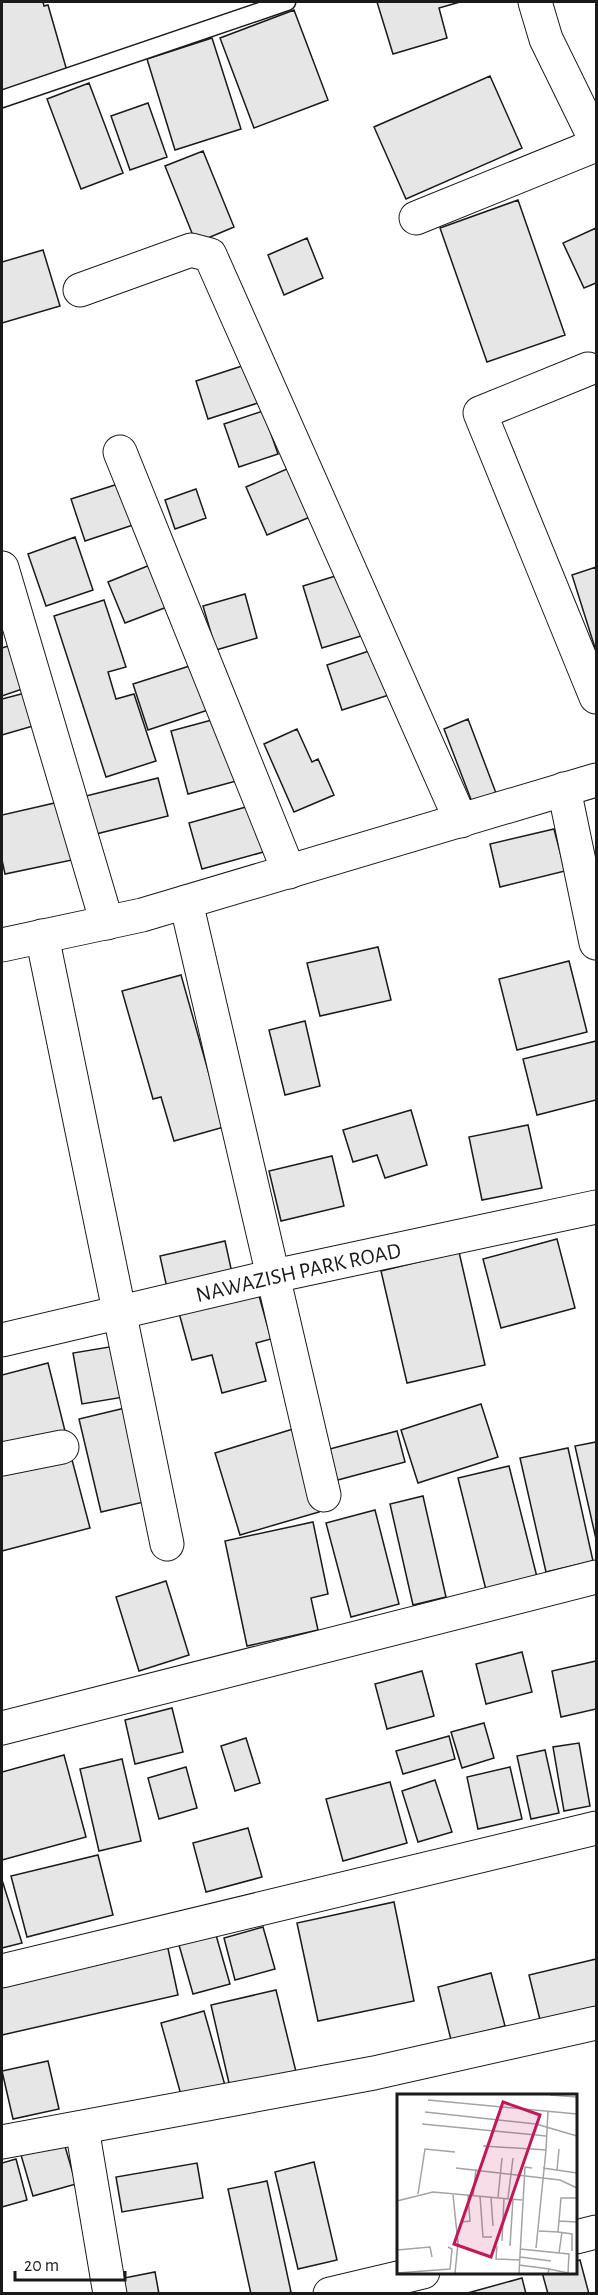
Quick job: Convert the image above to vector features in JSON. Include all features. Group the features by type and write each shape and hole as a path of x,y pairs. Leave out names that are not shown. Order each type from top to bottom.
{"street":[{"path":"416,218 597,143 546,39 535,2"},
{"path":"80,290 191,250 210,255 461,821"},
{"path":"588,369 480,413 597,697"},
{"path":"120,452 289,872"},
{"path":"2,568 107,923"},
{"path":"2,945 142,915 597,780"},
{"path":"564,789 597,943"},
{"path":"186,902 324,1495"},
{"path":"42,936 167,1544"},
{"name":"NAWAZISH PARK ROAD","path":"2,1340 274,1276 597,1207"},
{"path":"2,1459 62,1447"},
{"path":"2,1728 597,1577"},
{"path":"2,1971 597,1828"},
{"path":"2,2142 374,2073 597,2023"},
{"path":"82,2128 110,2294"},
{"path":"577,2237 597,2232"},
{"path":"330,2294 415,2274"}],"lane":[{"path":"2,99 287,2"}],"building":[{"path":"2,2 43,2 44,6 48,5 67,71 2,91"},
{"path":"377,2 460,2 439,8 447,38 393,54"},
{"path":"294,10 328,100 254,128 220,38"},
{"path":"212,38 241,129 175,150 147,59"},
{"path":"490,76 522,148 406,199 374,127"},
{"path":"89,83 123,173 81,189 47,99"},
{"path":"148,103 167,157 130,170 111,116"},
{"path":"203,151 234,227 196,243 165,166"},
{"path":"518,200 565,335 487,362 440,228"},
{"path":"596,228 596,283 584,288 563,243"},
{"path":"307,238 323,278 284,295 268,255"},
{"path":"43,250 60,306 2,323 2,262"},
{"path":"245,365 258,403 208,419 196,381"},
{"path":"263,411 278,454 239,467 224,424"},
{"path":"289,468 310,517 267,535 246,487"},
{"path":"118,484 133,525 85,541 71,499"},
{"path":"196,489 206,518 175,529 165,500"},
{"path":"75,537 93,590 46,606 28,554"},
{"path":"150,565 167,607 125,623 108,582"},
{"path":"596,567 596,651 572,575"},
{"path":"342,574 361,636 322,648 303,586"},
{"path":"245,594 257,638 216,650 203,606"},
{"path":"104,600 126,667 108,672 116,699 134,694 156,761 106,777 54,616"},
{"path":"14,644 28,687 2,696 2,648"},
{"path":"375,649 389,695 342,710 327,665"},
{"path":"199,663 214,708 148,730 133,684"},
{"path":"25,693 33,726 2,735 2,699"},
{"path":"223,717 240,780 188,794 171,731"},
{"path":"468,719 499,801 475,810 444,729"},
{"path":"297,729 312,762 318,759 334,795 294,812 264,744"},
{"path":"158,778 168,816 84,837 74,799"},
{"path":"59,802 72,860 5,874 2,860 2,815"},
{"path":"253,805 267,851 202,869 189,823"},
{"path":"554,829 565,871 500,887 490,844"},
{"path":"378,947 391,1000 320,1016 307,963"},
{"path":"569,961 587,1032 517,1050 499,979"},
{"path":"181,975 224,1127 174,1141 161,1097 153,1099 122,991"},
{"path":"305,1021 320,1086 285,1095 269,1030"},
{"path":"596,1041 596,1100 537,1115 523,1059"},
{"path":"411,1110 427,1165 385,1178 377,1155 353,1162 343,1130"},
{"path":"528,1125 542,1188 482,1200 469,1137"},
{"path":"332,1156 344,1206 281,1221 269,1171"},
{"path":"557,1239 575,1308 501,1328 483,1259"},
{"path":"225,1241 232,1273 167,1288 160,1256"},
{"path":"459,1252 485,1365 407,1383 381,1271"},
{"path":"258,1292 271,1339 256,1343 266,1381 222,1393 212,1355 192,1360 179,1313"},
{"path":"115,1346 124,1397 82,1404 73,1353"},
{"path":"48,1363 65,1431 2,1447 2,1375"},
{"path":"481,1404 498,1457 418,1483 401,1430"},
{"path":"125,1408 148,1501 101,1512 79,1419"},
{"path":"293,1429 319,1512 240,1535 215,1453"},
{"path":"397,1431 405,1462 334,1481 326,1450"},
{"path":"596,1442 596,1539 575,1446"},
{"path":"568,1448 593,1561 546,1572 520,1458"},
{"path":"71,1456 90,1528 2,1551 2,1475"},
{"path":"509,1466 537,1577 486,1590 458,1478"},
{"path":"423,1496 446,1597 413,1605 390,1504"},
{"path":"375,1510 399,1604 351,1617 326,1523"},
{"path":"313,1522 328,1594 311,1598 318,1630 247,1646 225,1541"},
{"path":"166,1581 189,1655 139,1671 116,1597"},
{"path":"522,1652 532,1692 486,1704 476,1664"},
{"path":"596,1661 596,1709 561,1717 552,1671"},
{"path":"422,1671 434,1716 387,1729 375,1684"},
{"path":"172,1708 183,1752 135,1764 125,1720"},
{"path":"484,1723 494,1758 462,1768 451,1732"},
{"path":"449,1736 455,1759 403,1774 396,1751"},
{"path":"246,1738 260,1783 235,1791 221,1746"},
{"path":"579,1743 590,1806 564,1811 553,1747"},
{"path":"545,1750 559,1813 531,1819 517,1756"},
{"path":"64,1755 86,1837 2,1860 2,1772"},
{"path":"122,1759 141,1841 99,1851 80,1769"},
{"path":"186,1767 197,1808 159,1819 148,1778"},
{"path":"510,1767 522,1819 478,1829 467,1777"},
{"path":"435,1780 452,1832 418,1842 402,1791"},
{"path":"390,1782 407,1843 343,1861 326,1799"},
{"path":"248,1828 262,1877 206,1892 193,1843"},
{"path":"98,1855 113,1915 27,1937 11,1876"},
{"path":"2,1880 22,1943 2,1948"},
{"path":"394,1902 414,2001 318,2021 297,1923"},
{"path":"263,1927 275,1969 235,1980 224,1938"},
{"path":"214,1928 230,1984 193,1994 177,1938"},
{"path":"167,1944 178,1995 2,2035 2,1981"},
{"path":"596,1959 596,2014 542,2028 529,1975"},
{"path":"491,1973 505,2026 451,2040 438,1987"},
{"path":"276,1990 298,2080 232,2096 211,2005"},
{"path":"204,2011 226,2089 183,2102 161,2023"},
{"path":"48,2061 59,2109 13,2119 2,2071"},
{"path":"64,2143 76,2184 33,2196 21,2155"},
{"path":"16,2159 27,2200 2,2207 2,2163"},
{"path":"314,2162 337,2260 298,2269 275,2172"},
{"path":"197,2163 203,2198 122,2212 116,2177"},
{"path":"267,2181 291,2292 286,2294 251,2294 228,2189"},
{"path":"580,2260 589,2294 548,2294 543,2274 577,2274 577,2261"},
{"path":"155,2272 159,2294 121,2294 119,2279"},
{"path":"522,2278 526,2294 464,2294"}]}
